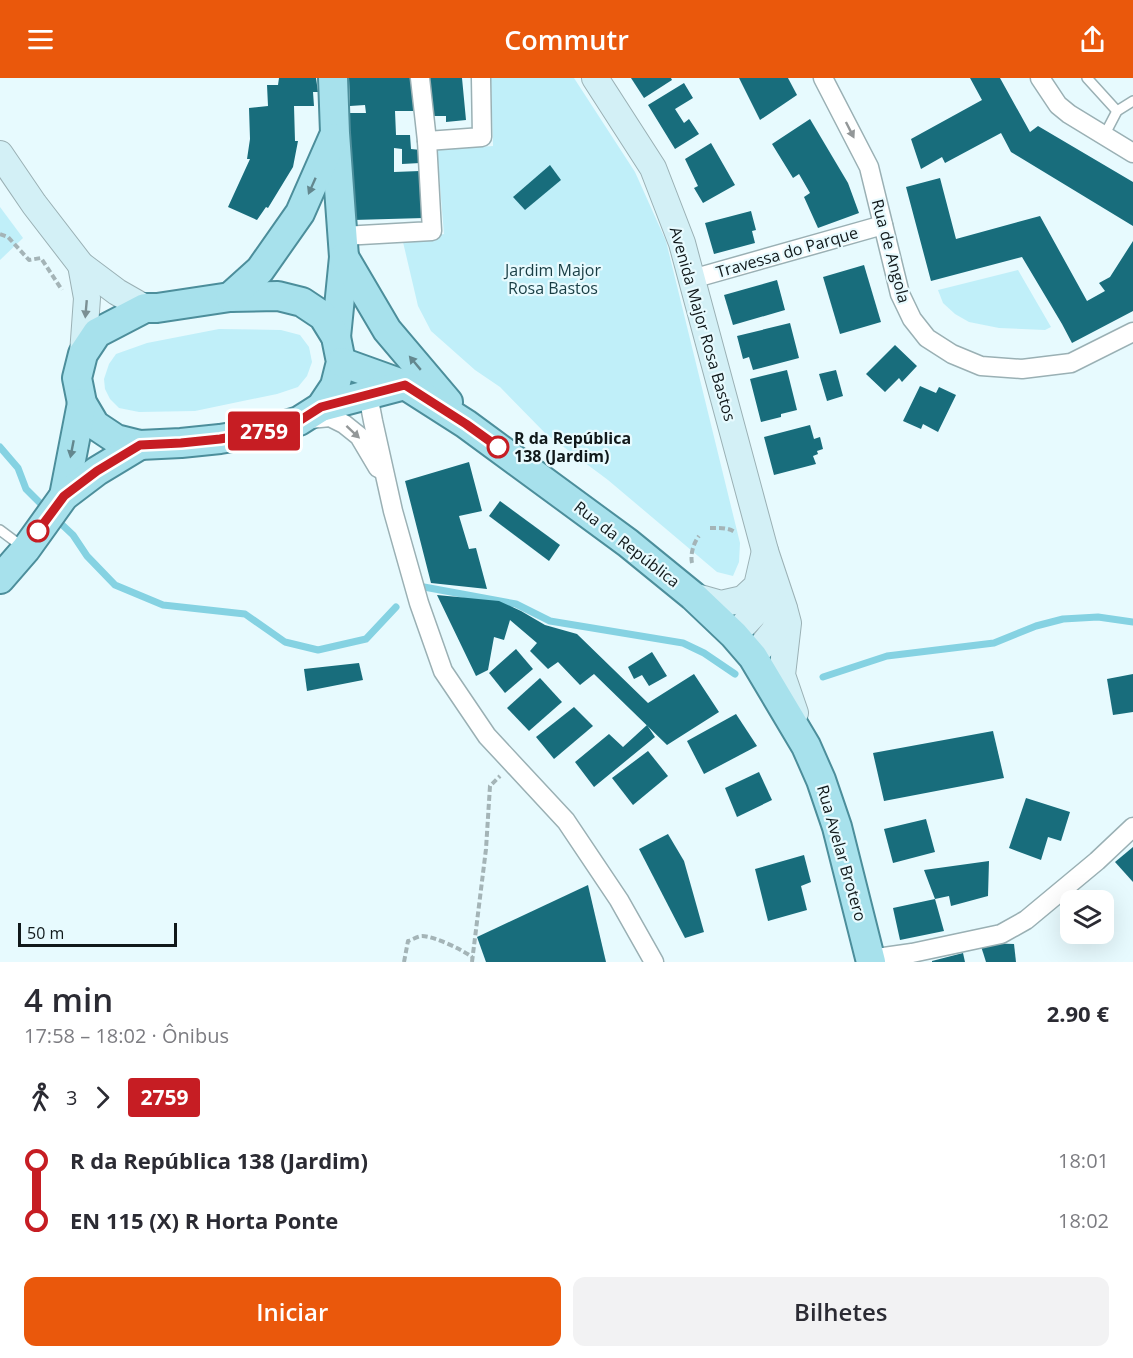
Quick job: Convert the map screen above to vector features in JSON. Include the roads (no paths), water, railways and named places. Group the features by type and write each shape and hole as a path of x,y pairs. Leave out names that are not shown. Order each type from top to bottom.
{"main road":[{"path":"310,414 335,387 338,350 344,247 333,78"},
{"path":"230,297 260,270 300,213 335,133"},
{"path":"344,247 387,330 466,424"},
{"path":"338,350 323,316 302,302 278,296 230,297 145,308 97,333 83,354 77,378 82,403 95,425 116,439 140,445 220,439 262,432 310,414 405,385"},
{"name":"Rua da República","path":"338,350 405,385 466,424 628,543 694,583 753,657 806,746"},
{"path":"64,496 82,403"},
{"path":"0,579 26,549 64,496 97,471 140,445"},
{"name":"Rua Avelar Brotero","path":"806,746 821,780 837,827 871,961"}],"street":[{"path":"344,247 432,231 427,141 420,78"},
{"path":"427,141 482,137 481,78"},
{"name":"Avenida Major Rosa Bastos","path":"595,78 653,168 682,243 765,551"},
{"name":"Rua de Angola","path":"823,78 869,167 900,294 912,319 927,338 952,354 981,366 1022,369 1071,363 1133,332"},
{"path":"1040,78 1058,105 1069,114 1133,153"},
{"path":"0,154 34,204 81,265 117,292 145,308"},
{"name":"Travessa do Parque","path":"692,279 883,225"},
{"path":"81,265 87,298 83,354"},
{"path":"368,395 386,483 419,603 443,671 487,736 566,821 619,900 654,962"},
{"path":"310,414 330,417 344,424 359,436 386,483"},
{"path":"694,583 721,604 743,599 757,586 765,551"},
{"path":"765,551 788,623 782,675 806,746"},
{"path":"734,635 754,614 769,586 765,551"},
{"path":"753,657 774,631 784,608"},
{"path":"871,961 1001,934 1026,920 1097,861 1133,827"}],"lane":[{"path":"1087,78 1117,111"},
{"path":"1104,136 1117,111 1133,101"},
{"path":"0,530 26,549"}],"waterway":[{"path":"0,447 18,468 26,489 46,509"},
{"path":"56,519 73,535 87,556 115,585 163,605 245,614 285,642 318,650 366,639 396,607"},
{"path":"424,587 516,604 550,621 683,643 704,653 735,674"},
{"path":"823,677 887,656 994,643 1036,626 1063,619 1098,617 1133,622"}],"place":[{"name":"R da República 138 (Jardim)","path":"498,447"}],"park label":[{"name":"Jardim Major Rosa Bastos","path":"553,279"}]}
